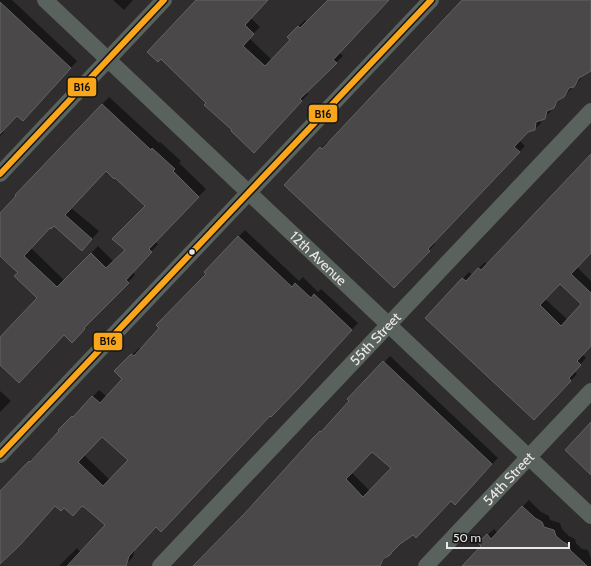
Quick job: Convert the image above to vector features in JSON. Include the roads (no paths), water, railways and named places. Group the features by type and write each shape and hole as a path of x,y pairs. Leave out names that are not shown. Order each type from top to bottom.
{"street":[{"name":"12th Avenue","path":"45,0 591,516"},
{"path":"0,174 164,0"},
{"path":"0,455 431,0"},
{"name":"55th Street","path":"160,566 591,111"},
{"name":"54th Street","path":"426,566 591,392"}]}
